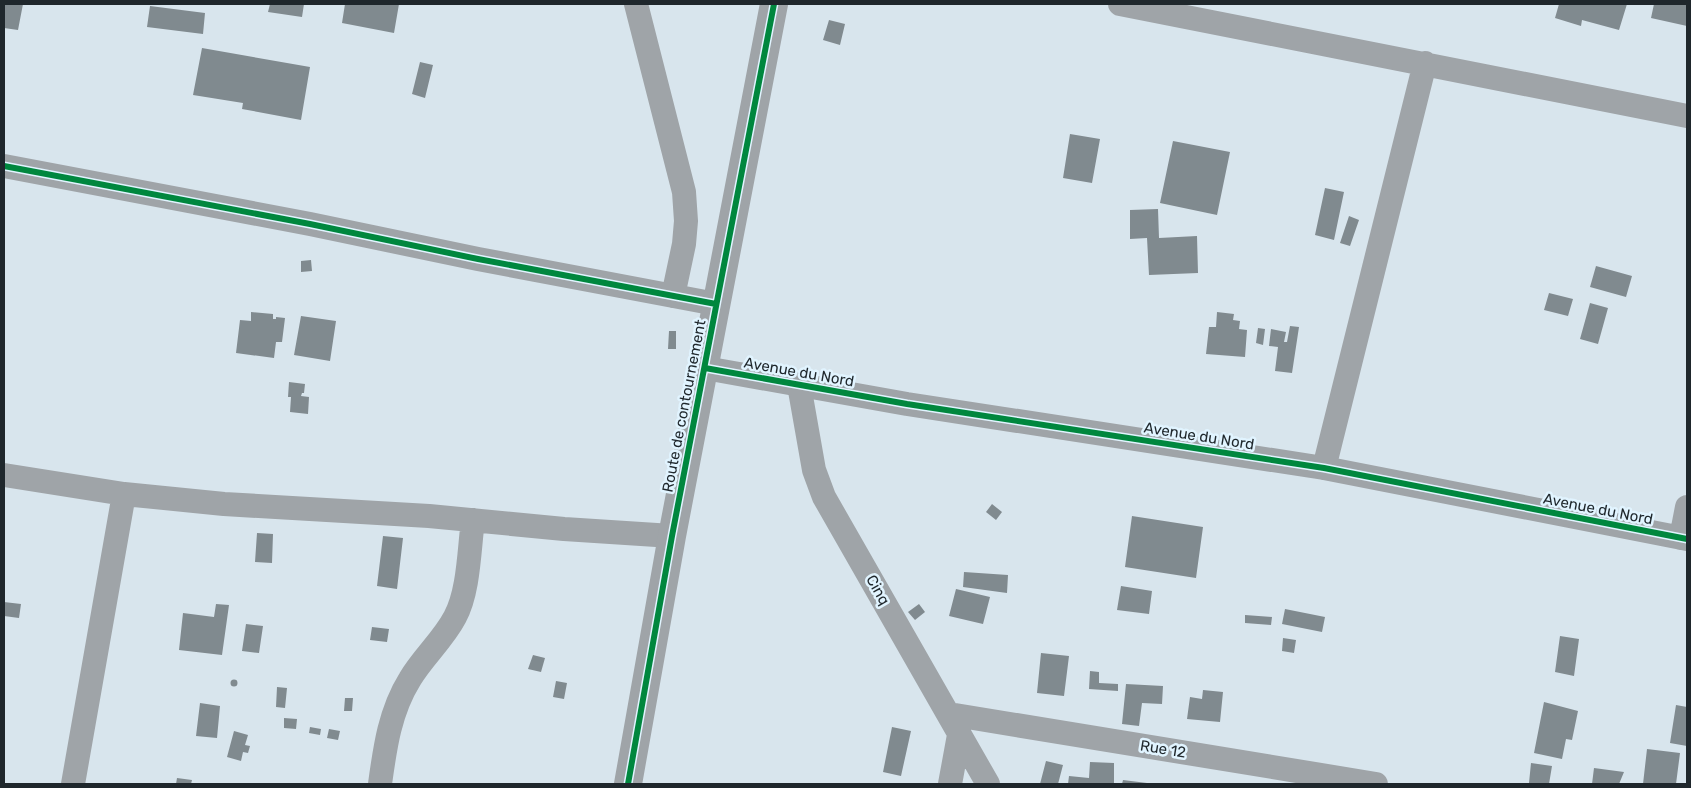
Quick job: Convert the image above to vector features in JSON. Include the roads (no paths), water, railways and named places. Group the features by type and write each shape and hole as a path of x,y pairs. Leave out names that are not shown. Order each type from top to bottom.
{"street":[{"path":"636,4 684,192 686,221 684,244 673,296"},
{"name":"Route de contournement","path":"628,784 672,536 774,4"},
{"path":"1120,4 1687,116"},
{"path":"1324,468 1425,63"},
{"path":"4,166 310,224 478,260 716,304"},
{"name":"Avenue du Nord","path":"705,368 907,404 1324,468 1684,538"},
{"name":"Cinq","path":"799,385 814,470 824,498 988,784"},
{"path":"4,475 124,494 224,504 473,520 564,529 672,536"},
{"path":"73,784 124,494"},
{"path":"1684,538 1687,507"},
{"path":"380,784 385,749 396,704 410,678 456,616 465,590 473,520"},
{"path":"950,784 954,724"},
{"name":"Rue 12","path":"954,724 1376,784"}]}
